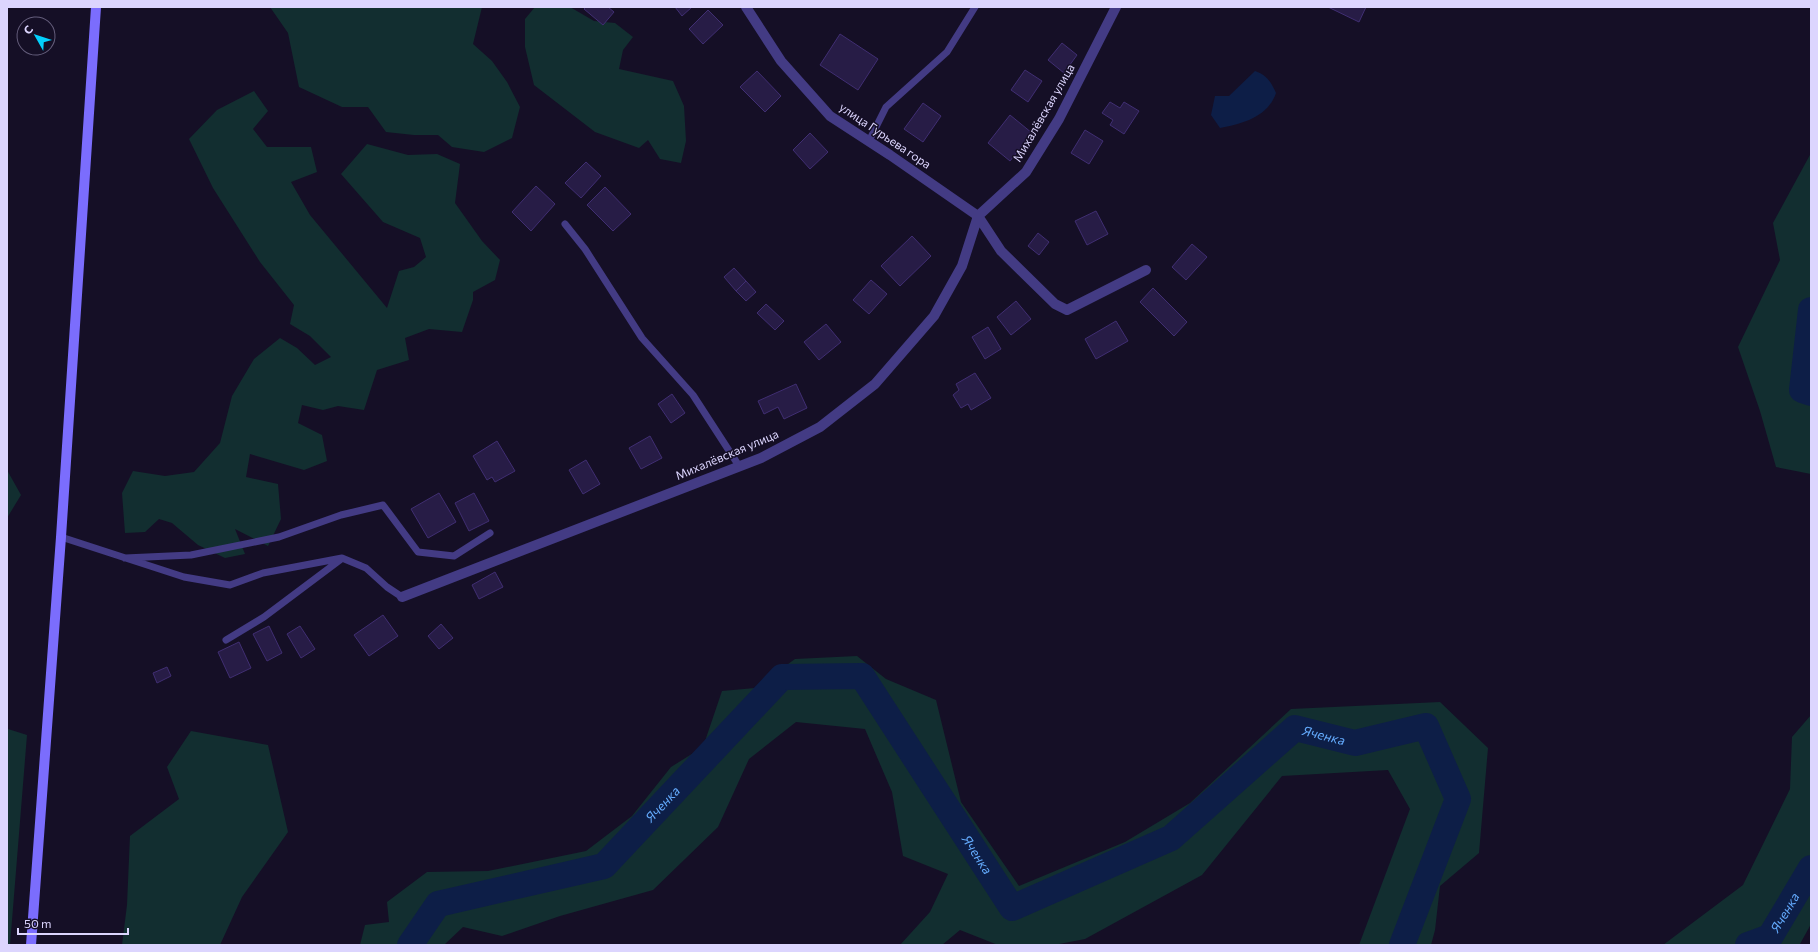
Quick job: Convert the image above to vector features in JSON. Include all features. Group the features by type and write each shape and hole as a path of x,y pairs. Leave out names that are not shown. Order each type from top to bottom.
{"main road":[{"path":"31,945 61,537 96,7"}],"street":[{"name":"улица Гурьева гора","path":"746,7 781,61 830,116 978,216"},
{"name":"Михалёвская улица","path":"402,597 761,458 820,427 875,384 934,316 962,266 978,216 1026,172 1059,119 1116,7"},
{"path":"978,216 1001,251 1055,304 1067,310 1146,270"}],"lane":[{"path":"869,141 886,107 947,52 975,7"},
{"path":"565,224 585,249 642,338 692,395 739,466"},
{"path":"125,558 191,556 279,537 341,515 383,505 418,552 454,556 490,533"},
{"path":"61,537 184,576 230,584 263,573 342,558 366,568 387,587 402,597"},
{"path":"226,640 264,617 342,558"}],"green space":[{"path":"270,7 482,7 473,44 492,61 507,82 520,107 512,138 484,152 452,147 438,135 414,135 386,132 368,107 342,107 299,87 288,33"},
{"path":"535,7 570,7 594,21 615,23 633,37 623,50 619,69 673,81 684,106 686,141 681,163 660,159 648,140 639,148 595,132 534,85 525,47 525,19"},
{"path":"254,91 268,111 253,129 267,147 311,147 317,172 291,182 310,215 387,308 399,271 414,267 426,257 420,238 383,222 341,174 367,144 408,155 437,154 460,164 455,203 482,241 500,260 495,280 473,292 473,300 462,332 429,329 405,338 409,360 377,370 364,410 338,406 323,410 302,405 298,423 322,435 327,461 304,470 250,454 246,477 278,484 281,519 268,546 235,529 245,554 225,558 198,545 172,523 159,519 145,532 125,533 122,493 133,471 165,476 194,472 220,443 232,396 254,359 280,338 297,348 315,365 331,357 310,336 290,324 294,305 260,262 213,188 189,139 217,110"},
{"path":"1811,153 1811,474 1776,467 1760,411 1738,347 1780,260 1773,223"},
{"path":"7,470 21,495 7,518"},
{"path":"857,656 886,679 936,700 961,802 1019,886 1125,842 1190,803 1291,709 1440,702 1488,748 1479,853 1440,886 1435,930 1431,945 1359,945 1410,809 1388,770 1282,776 1202,875 1085,939 1054,945 998,945 960,930 942,945 900,945 930,912 948,874 903,856 892,792 865,729 796,722 749,759 718,827 653,890 560,916 502,936 463,927 444,945 360,945 365,925 389,922 387,902 427,872 488,871 586,851 632,816 671,767 703,747 722,691 755,688 795,659"},
{"path":"1811,715 1811,924 1800,944 1663,945 1743,885 1790,789 1792,737"},
{"path":"8,729 27,735 10,945 7,945"},
{"path":"191,731 268,745 288,832 242,897 220,945 122,945 127,905 130,836 179,799 167,767"}],"water":[{"path":"1255,71 1266,77 1272,85 1276,93 1272,101 1261,114 1237,124 1220,128 1211,115 1215,96 1229,96"}],"building":[{"path":"586,7 608,7 614,12 603,25 584,9"},
{"path":"675,7 692,7 682,16"},
{"path":"1328,7 1366,7 1359,22"},
{"path":"708,10 723,25 703,44 689,29"},
{"path":"840,34 878,59 858,90 820,65"},
{"path":"1062,43 1077,55 1064,73 1048,60"},
{"path":"1025,70 1042,81 1028,102 1011,90"},
{"path":"757,71 781,96 765,112 740,87"},
{"path":"1110,102 1120,108 1124,102 1139,111 1124,134 1110,125 1113,120 1102,113"},
{"path":"923,103 941,116 923,142 904,129"},
{"path":"1010,115 1032,133 1010,161 988,143"},
{"path":"1085,130 1103,141 1089,164 1071,153"},
{"path":"810,133 828,152 810,169 793,150"},
{"path":"586,162 601,176 581,198 565,183"},
{"path":"536,186 555,204 531,231 512,212"},
{"path":"605,187 631,214 613,231 587,205"},
{"path":"1096,211 1108,234 1087,245 1075,221"},
{"path":"1038,233 1049,242 1039,255 1028,246"},
{"path":"912,236 931,256 900,286 881,266"},
{"path":"1192,244 1207,257 1186,280 1172,267"},
{"path":"734,268 746,281 736,291 724,277"},
{"path":"871,280 887,294 869,314 853,300"},
{"path":"746,281 756,292 746,301 736,291"},
{"path":"1153,288 1187,322 1174,336 1140,302"},
{"path":"1016,301 1031,319 1011,335 997,317"},
{"path":"766,304 784,321 775,330 757,313"},
{"path":"1116,321 1128,341 1096,359 1085,339"},
{"path":"826,324 841,342 819,360 804,342"},
{"path":"988,327 1001,349 985,359 972,337"},
{"path":"975,373 991,398 971,410 968,404 961,408 953,395 959,390 956,384"},
{"path":"796,384 807,408 784,419 778,407 764,414 758,401"},
{"path":"672,394 685,413 671,423 658,404"},
{"path":"650,436 662,458 641,469 629,448"},
{"path":"497,441 515,471 495,482 492,477 487,480 473,456"},
{"path":"586,460 600,484 583,494 569,470"},
{"path":"439,493 456,522 428,538 411,509"},
{"path":"474,493 489,521 469,531 455,503"},
{"path":"495,572 503,587 479,599 472,585"},
{"path":"383,615 398,636 369,656 354,635"},
{"path":"441,624 453,638 439,649 428,636"},
{"path":"269,626 282,653 267,661 253,634"},
{"path":"300,626 315,649 301,658 287,634"},
{"path":"239,642 251,668 230,678 218,652"},
{"path":"167,667 171,676 157,683 153,673"}],"waterway":[{"name":"Яченка","path":"1811,310 1802,390 1811,393"},
{"name":"Яченка","path":"410,945 438,904 604,866 782,677 862,676 1012,908 1171,838 1295,728 1355,743 1426,726 1458,799 1402,945"},
{"name":"Яченка","path":"1748,945 1770,937 1811,868"}]}
